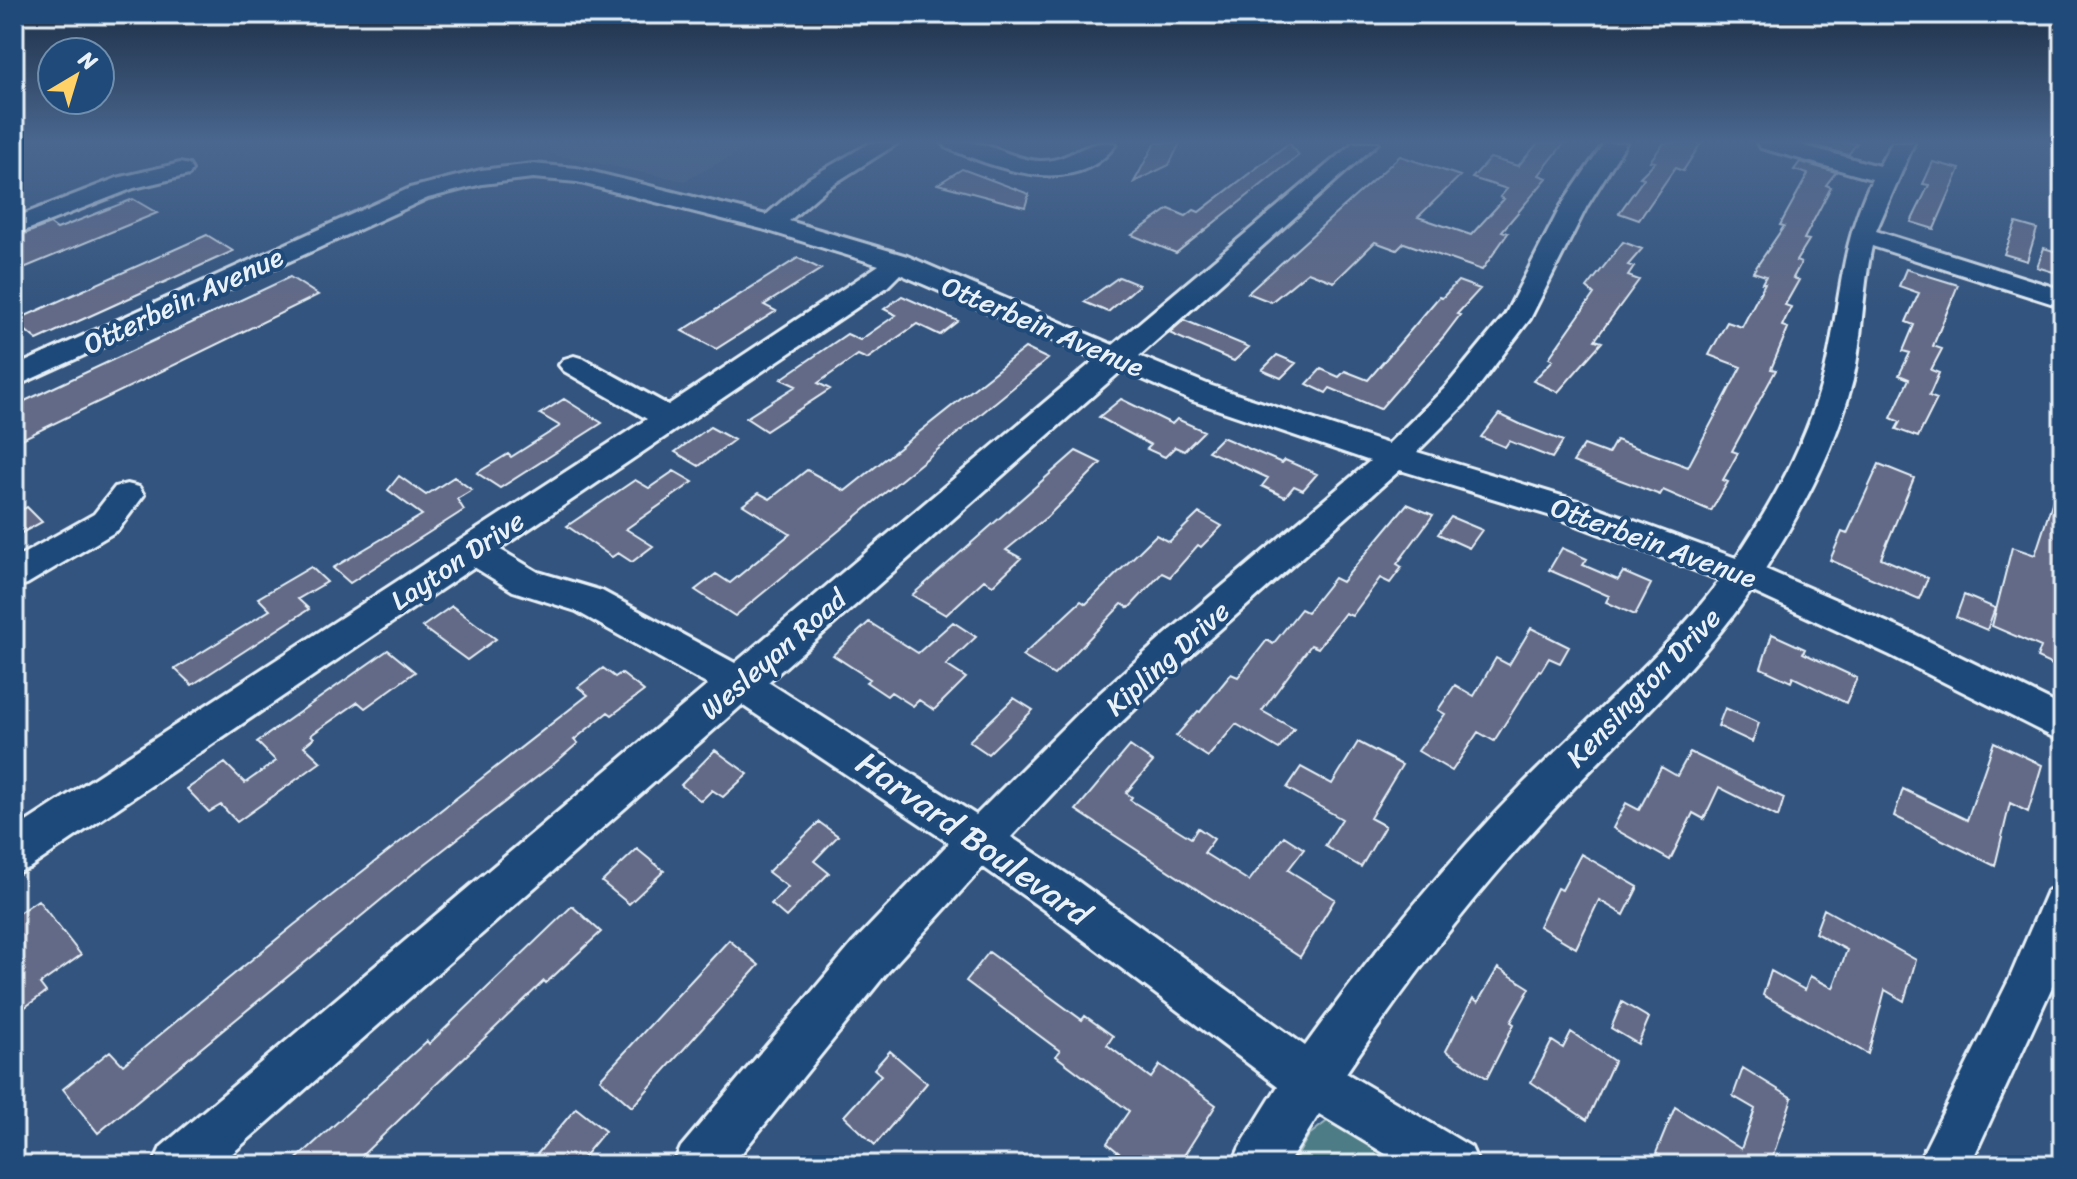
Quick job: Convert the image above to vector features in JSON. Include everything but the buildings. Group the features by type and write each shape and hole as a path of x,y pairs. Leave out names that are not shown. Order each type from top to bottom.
{"street":[{"path":"14,227 88,198"},
{"name":"Otterbein Avenue","path":"14,378 408,198"},
{"name":"Otterbein Avenue","path":"672,198 898,262 1116,359 1216,398 1395,458 1573,511 1743,574 1903,645 2063,726"},
{"path":"771,224 801,198"},
{"name":"Wesleyan Road","path":"179,1165 1303,198"},
{"name":"Kipling Drive","path":"699,1165 869,959 1093,724 1178,645 1395,458 1455,396 1516,319 1579,198"},
{"name":"Kensington Drive","path":"1258,1165 1354,1015 1492,846 1686,647 1743,574 1804,472 1830,407 1844,351 1850,290 1864,235 1879,198"},
{"path":"1864,235 2063,299"},
{"name":"Layton Drive","path":"14,854 877,281 898,262"},
{"path":"574,365 669,418"},
{"path":"14,575 106,522 127,495"},
{"name":"Harvard Boulevard","path":"474,548 496,566 526,582 589,601 738,684 840,746 981,839 1312,1081 1453,1165"},
{"path":"1943,1165 2026,996 2063,906"}],"green space":[{"path":"1330,1119 1427,1165 1292,1165 1309,1135"}]}
